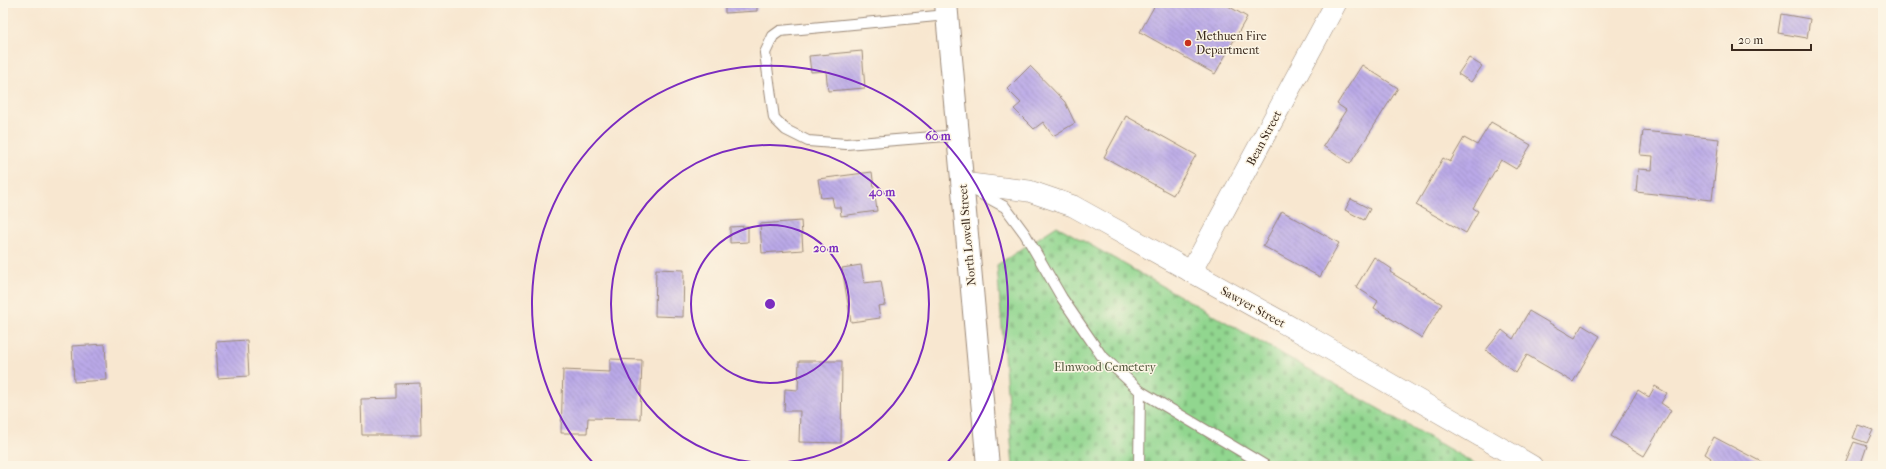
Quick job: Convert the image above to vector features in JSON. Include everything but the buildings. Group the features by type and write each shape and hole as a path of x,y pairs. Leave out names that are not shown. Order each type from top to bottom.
{"main road":[{"name":"North Lowell Street","path":"947,9 988,466"}],"street":[{"name":"Bean Street","path":"1191,272 1336,3"},
{"name":"Sawyer Street","path":"962,183 1029,191 1073,206 1418,399 1532,466"}],"lane":[{"path":"947,9 780,31 773,36 765,53 774,118 786,130 808,141 846,144 958,135"},
{"path":"962,183 1005,207 1025,234 1062,298 1101,355 1140,391 1266,466"},
{"path":"1139,466 1140,391"}],"green space":[{"name":"Elmwood Cemetery","path":"1057,226 1479,466 1013,466 997,265"}],"place":[{"name":"Methuen Fire Department","path":"1188,43"}]}
